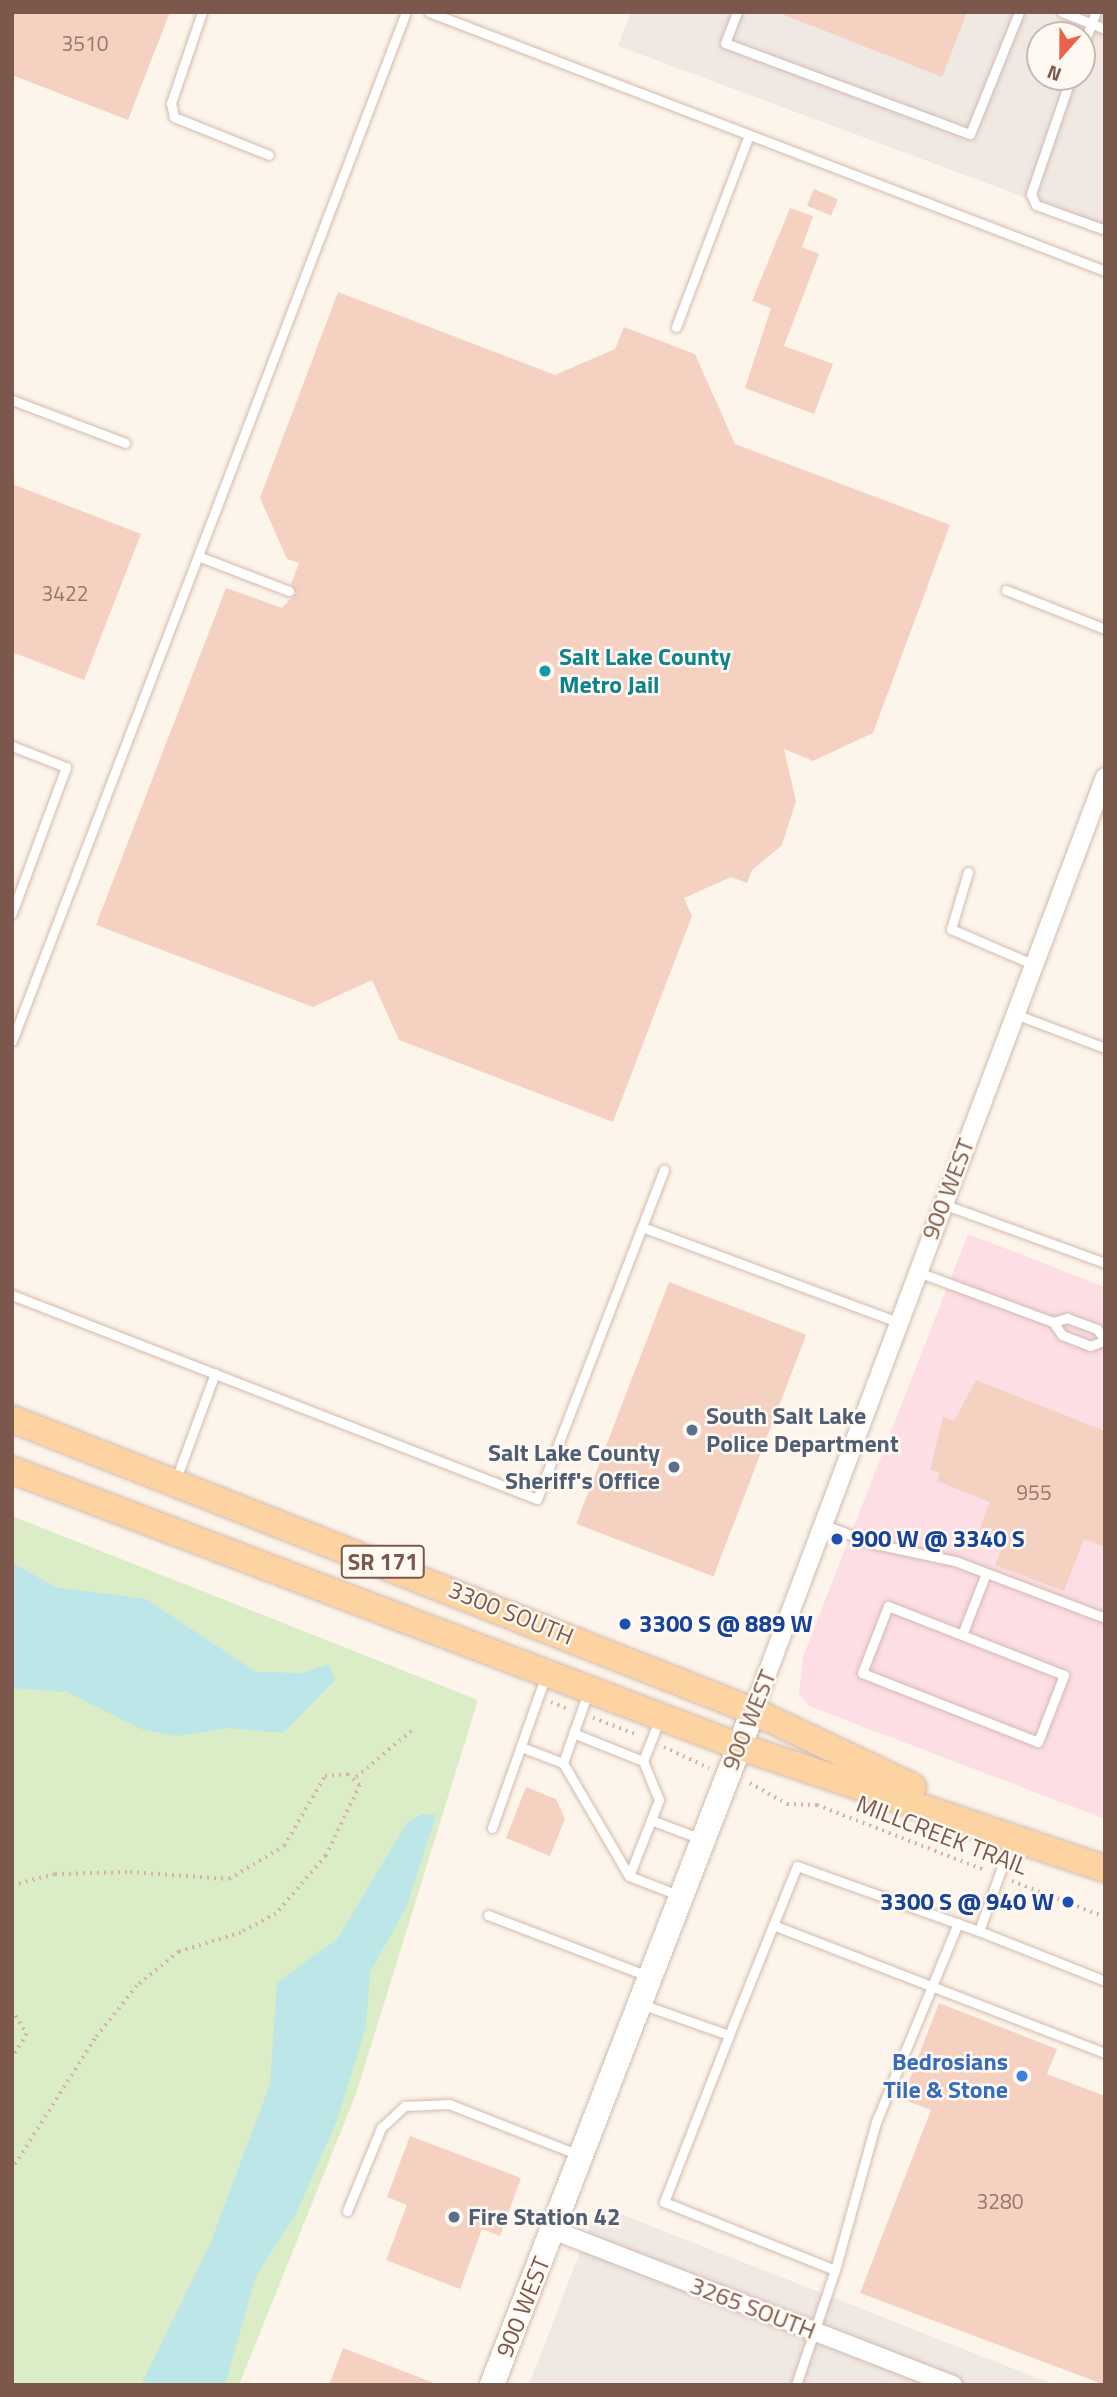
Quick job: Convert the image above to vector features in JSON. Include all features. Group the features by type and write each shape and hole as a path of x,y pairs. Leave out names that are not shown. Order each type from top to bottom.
{"main road":[{"name":"3300 SOUTH","path":"12,1419 176,1479 753,1711 1007,1832"},
{"name":"3300 SOUTH","path":"12,1470 738,1746 1007,1832 1105,1869"},
{"name":"900 WEST","path":"492,2385 753,1711"}],"street":[{"name":"900 WEST","path":"753,1711 897,1322 1105,777"},
{"name":"3265 SOUTH","path":"553,2230 953,2385"}],"lane":[{"path":"202,12 171,103 174,117 269,155"},
{"path":"12,1041 406,12"},
{"path":"429,12 1105,271"},
{"path":"737,12 725,43 970,134 1018,12"},
{"path":"1062,12 1084,21"},
{"path":"1066,91 1031,194 1037,205 1105,230"},
{"path":"676,327 749,135"},
{"path":"12,400 125,443"},
{"path":"198,556 289,591"},
{"path":"1006,590 1105,629"},
{"path":"12,746 66,767 12,913"},
{"path":"968,872 951,929 1034,965"},
{"path":"1014,1014 1105,1047"},
{"path":"12,1295 537,1499 664,1170"},
{"path":"943,1204 1105,1263"},
{"path":"642,1227 897,1322"},
{"path":"917,1271 1053,1322 1062,1335 1090,1346 1105,1341 1097,1329 1067,1318 1053,1322"},
{"path":"176,1479 215,1373"},
{"path":"824,1525 986,1573 1105,1618"},
{"path":"962,1635 986,1573"},
{"path":"888,1606 962,1635 1064,1675 1038,1742 862,1673 888,1606"},
{"path":"492,1828 547,1672"},
{"path":"563,1763 590,1688"},
{"path":"629,1876 659,1800 643,1761 660,1716"},
{"path":"573,1733 643,1761"},
{"path":"520,1747 563,1763 629,1876 681,1896"},
{"path":"651,1820 702,1840"},
{"path":"979,1931 999,1875 1007,1832"},
{"path":"835,2270 664,2202 797,1866 958,1923 1105,1981"},
{"path":"488,1915 650,1976"},
{"path":"796,2385 835,2270 876,2122 958,1923"},
{"path":"773,1925 1105,2053"},
{"path":"640,2003 729,2035"},
{"path":"347,2211 381,2128 405,2106 449,2104 581,2156"}],"path":[{"path":"356,1777 412,1730"},
{"path":"12,1885 55,1874 151,1872 215,1881 244,1874 284,1846 318,1782 337,1773 356,1777"},
{"path":"12,2170 95,2039 137,1986 179,1952 262,1924 294,1898 348,1817 358,1796 356,1777"},
{"name":"MILLCREEK TRAIL","path":"769,1789 787,1804 817,1805 1105,1917"},
{"path":"12,2010 27,2035 12,2059"}],"shaded area":[{"path":"631,12 1105,12 1105,227 618,46"},
{"path":"968,1234 1105,1287 1105,1819 809,1706 799,1694 803,1657"},
{"path":"598,2205 1055,2385 529,2385"}],"green space":[{"path":"12,1516 478,1700 356,2094 239,2385 12,2385"}],"water":[{"path":"12,1562 55,1587 146,1599 256,1672 302,1673 329,1664 335,1680 283,1733 228,1728 176,1736 141,1729 67,1692 12,1688"},
{"path":"422,1814 436,1815 407,1906 370,1972 366,2026 338,2118 297,2212 256,2276 225,2385 141,2385 210,2244 270,2084 277,1983 337,1939 406,1824"}],"building":[{"path":"12,12 170,12 128,120 12,75"},
{"path":"777,12 967,12 942,77"},
{"path":"814,189 838,199 831,216 807,206"},
{"path":"790,208 813,216 802,247 819,254 784,346 833,364 814,414 745,388 771,308 752,301"},
{"name":"Salt Lake County Metro Jail","path":"338,292 555,375 615,349 624,327 695,354 735,444 950,525 873,733 813,761 784,749 796,801 782,845 752,870 747,883 731,877 684,898 692,916 613,1122 399,1040 372,980 313,1007 96,925 226,588 282,608 296,593 291,584 299,563 287,559 260,498"},
{"path":"12,484 141,534 84,680 12,652"},
{"name":"South Salt Lake Police Department","path":"669,1282 806,1335 713,1576 576,1524"},
{"path":"976,1380 1105,1431 1105,1547 1084,1539 1064,1591 995,1565 1006,1537 980,1527 990,1502 937,1481 940,1473 930,1470 943,1417 954,1421"},
{"path":"526,1787 556,1799 565,1819 550,1856 506,1838"},
{"path":"939,2003 1057,2049 1047,2074 1105,2096 1105,2385 860,2293 931,2110 902,2099"},
{"name":"Fire Station 42","path":"410,2136 521,2178 500,2236 482,2229 460,2289 386,2260 407,2205 387,2197"},
{"path":"343,2348 434,2383 434,2385 329,2385"}],"place":[{"name":"Salt Lake County Metro Jail","path":"545,671"},
{"name":"South Salt Lake Police Department","path":"692,1430"},
{"name":"Salt Lake County Sheriff's Office","path":"674,1467"},
{"name":"900 W @ 3340 S","path":"837,1539"},
{"name":"3300 S @ 889 W","path":"625,1624"},
{"name":"3300 S @ 940 W","path":"1068,1902"},
{"name":"Bedrosians Tile & Stone","path":"1022,2076"},
{"name":"Fire Station 42","path":"454,2217"}]}
